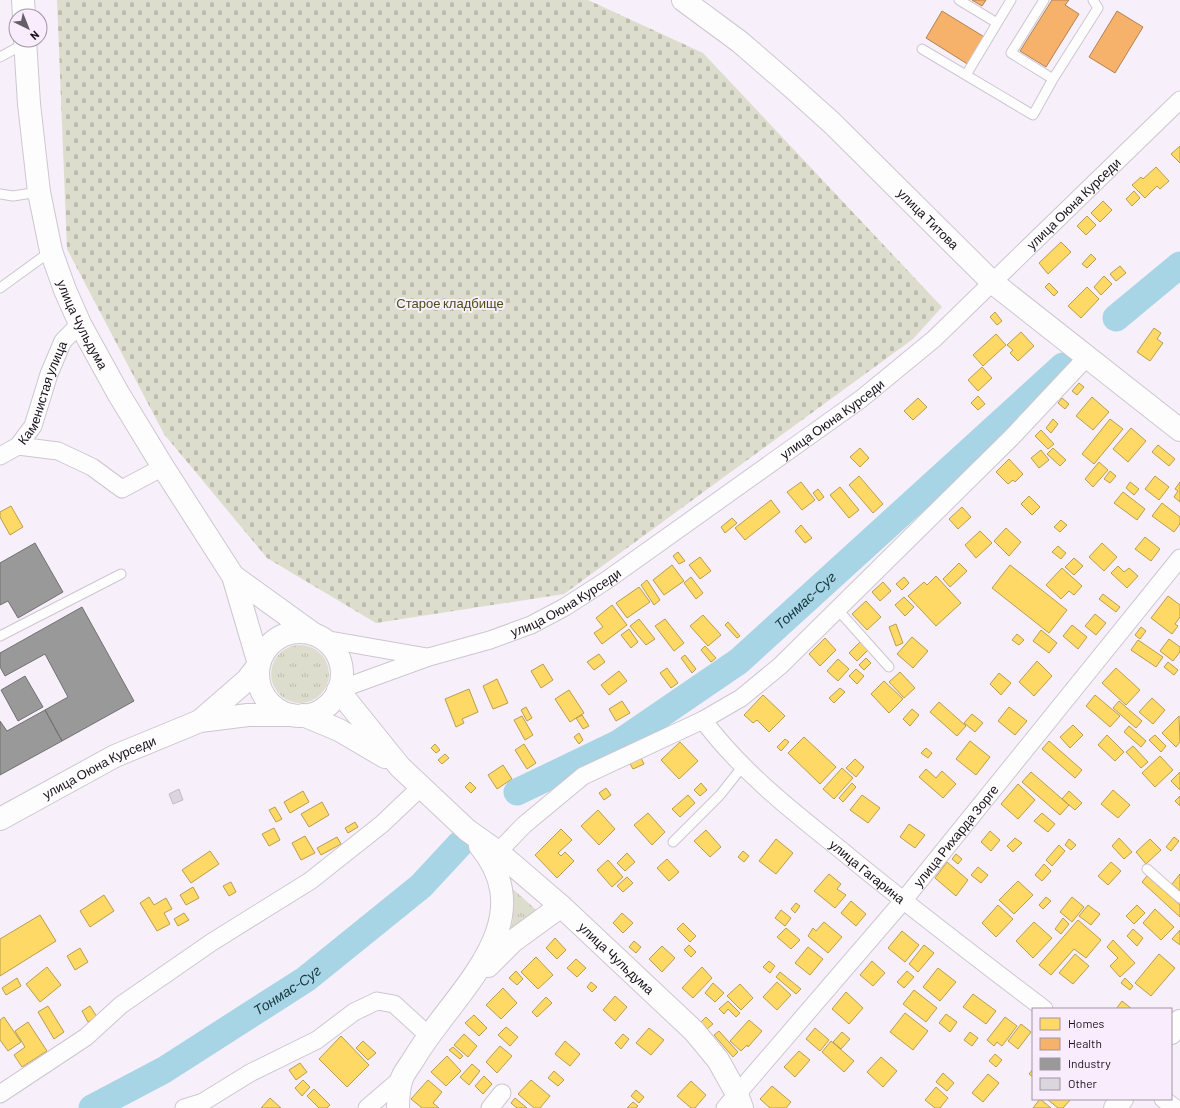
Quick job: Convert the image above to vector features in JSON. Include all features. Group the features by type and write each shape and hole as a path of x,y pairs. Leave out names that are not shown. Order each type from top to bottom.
{"main road":[{"name":"улица Титова","path":"687,1 740,42 798,93 992,282 1180,430"},
{"name":"улица Чульдума","path":"25,48 29,104 39,192 51,252 65,290 80,324 118,393 163,467 233,576 259,665"},
{"name":"улица Чульдума","path":"233,576 318,636"},
{"path":"298,631 318,636 333,648 339,658 342,670 338,690 333,699 325,707 315,713 297,715 279,710 268,702 261,691 258,679 259,665 263,653 272,642 284,634 298,631"},
{"name":"улица Оюна Курседи","path":"200,721 248,680 259,665"},
{"name":"улица Чульдума","path":"338,690 400,767 467,830 498,852 561,906 694,1031 718,1060 735,1103"},
{"name":"улица Оюна Курседи","path":"0,819 115,756 200,721 248,714 297,715"},
{"name":"улица Чульдума","path":"297,715 339,730 400,767"},
{"name":"улица Чульдума","path":"398,1108 402,1078 428,1035 464,989 490,950 499,929 502,907 502,888 497,871 467,830"},
{"path":"464,989 513,942 561,906"},
{"path":"1172,1032 1180,1021"},
{"path":"1115,1108 1121,1100"}],"street":[{"name":"улица Оюна Курседи","path":"338,690 429,657 490,640 530,625 549,617 577,600 861,399 934,339 1180,100"},
{"name":"Каменистая улица","path":"0,456 18,446 33,426 49,374 63,340 80,324"},
{"path":"498,852 524,825 583,776 703,720 741,698 780,666 1012,437 1087,357"},
{"path":"18,446 58,451 92,467 122,488 163,467"},
{"name":"улица Рихарда Зорге","path":"735,1103 903,901 1180,558"},
{"name":"улица Оюна Курседи","path":"318,636 429,657"},
{"name":"улица Гагарина","path":"703,720 718,740 743,766 788,807 903,901 1043,1008"},
{"path":"0,1094 86,1037 121,1005 212,942 310,881 382,824 421,787"},
{"path":"184,1108 203,1102 250,1073 317,1040 354,1012 376,1002 394,1004 428,1035"},
{"path":"367,1108 402,1078"},
{"path":"490,1108 502,1093"},
{"path":"1164,1100 1175,1108"}],"lane":[{"path":"960,0 997,23"},
{"path":"966,75 1011,0"},
{"path":"1044,0 1011,52 1053,79"},
{"path":"922,49 1032,115 1098,8 1093,0"},
{"path":"0,57 15,48"},
{"path":"0,194 14,196 39,192"},
{"path":"0,288 51,252"},
{"path":"0,636 121,574"},
{"path":"838,610 889,666"},
{"path":"674,842 720,795 743,766"},
{"path":"1148,869 1180,898"}],"green space":[{"name":"Старое кладбище","path":"57,0 588,0 703,53 942,307 913,339 564,594 376,623 267,558 164,434 67,249"},
{"path":"294,645 306,645 316,649 325,658 329,668 329,680 321,695 306,703 294,703 284,699 275,690 271,680 271,668 275,658 284,649"},
{"path":"502,879 543,916 508,950 513,917"}],"building: Homes":[{"path":"1180,146 1180,163 1171,154"},
{"path":"1156,167 1169,181 1160,189 1157,186 1145,198 1132,185 1141,177 1143,179"},
{"path":"1134,191 1140,198 1132,206 1126,199"},
{"path":"1103,201 1112,210 1100,222 1091,213"},
{"path":"1087,216 1096,225 1086,235 1077,226"},
{"path":"1061,242 1071,252 1048,274 1039,263"},
{"path":"1091,254 1096,259 1087,268 1082,264"},
{"path":"1120,266 1126,273 1116,281 1110,274"},
{"path":"1104,276 1112,284 1101,295 1094,287"},
{"path":"1049,283 1058,292 1054,296 1045,287"},
{"path":"1087,287 1099,299 1081,318 1068,306"},
{"path":"995,312 1002,321 997,325 990,317"},
{"path":"1154,328 1161,333 1157,339 1163,343 1150,361 1137,352"},
{"path":"1021,332 1034,346 1018,361 1010,353 1013,350 1007,345"},
{"path":"996,334 1006,345 983,366 973,355"},
{"path":"982,367 992,378 978,391 968,380"},
{"path":"1079,383 1084,387 1077,395 1072,391"},
{"path":"978,396 985,404 978,410 971,403"},
{"path":"1092,397 1109,412 1093,430 1076,416"},
{"path":"918,398 927,407 913,420 904,411"},
{"path":"1062,398 1069,404 1065,409 1058,403"},
{"path":"1053,419 1058,424 1051,433 1046,428"},
{"path":"1110,419 1123,429 1094,464 1082,454"},
{"path":"1131,428 1146,441 1128,462 1113,449"},
{"path":"1041,430 1054,444 1048,449 1035,436"},
{"path":"1158,445 1175,459 1169,466 1152,452"},
{"path":"860,448 869,458 860,467 850,457"},
{"path":"1053,448 1066,460 1060,466 1047,454"},
{"path":"1041,450 1049,460 1039,468 1031,458"},
{"path":"1009,459 1023,474 1015,482 1013,480 1008,484 996,472"},
{"path":"1099,462 1108,470 1093,487 1085,479"},
{"path":"1110,471 1116,476 1110,483 1104,479"},
{"path":"859,476 883,504 873,513 849,485"},
{"path":"1155,476 1169,487 1159,500 1145,489"},
{"path":"801,482 815,500 802,510 787,492"},
{"path":"1130,482 1139,489 1134,495 1126,488"},
{"path":"1180,482 1180,502 1174,497 1178,491 1175,489"},
{"path":"840,487 859,510 849,518 830,495"},
{"path":"818,489 824,497 819,501 813,493"},
{"path":"1123,492 1145,509 1137,520 1114,503"},
{"path":"1029,496 1040,507 1032,515 1021,504"},
{"path":"771,500 780,512 745,540 735,528"},
{"path":"1162,503 1180,517 1180,524 1174,532 1152,516"},
{"path":"11,506 23,527 10,535 0,517 0,512"},
{"path":"962,507 971,517 958,529 949,519"},
{"path":"732,518 737,523 725,533 721,527"},
{"path":"1061,520 1067,525 1060,532 1054,527"},
{"path":"801,525 812,538 805,543 795,531"},
{"path":"1006,528 1021,542 1009,556 994,541"},
{"path":"980,531 992,543 976,558 965,545"},
{"path":"1145,537 1160,549 1151,561 1135,549"},
{"path":"1102,543 1117,557 1104,571 1089,557"},
{"path":"1058,546 1066,553 1061,559 1052,552"},
{"path":"678,552 685,561 679,564 673,556"},
{"path":"700,557 711,571 700,579 689,565"},
{"path":"1074,558 1083,566 1074,575 1065,567"},
{"path":"959,563 967,571 950,587 943,579"},
{"path":"672,565 684,581 664,595 653,580"},
{"path":"1010,565 1067,610 1049,633 992,588"},
{"path":"1118,566 1124,572 1129,568 1138,576 1127,588 1111,573"},
{"path":"1062,568 1082,586 1074,595 1069,591 1061,599 1046,585"},
{"path":"936,576 961,603 936,626 908,596 924,582 927,585"},
{"path":"691,577 703,593 696,599 684,583"},
{"path":"904,577 909,583 902,590 896,584"},
{"path":"647,580 660,600 654,605 641,585"},
{"path":"883,582 891,591 880,601 872,592"},
{"path":"639,587 650,602 627,618 616,603"},
{"path":"1103,594 1120,607 1116,612 1099,599"},
{"path":"1168,596 1180,605 1180,617 1175,624 1178,626 1172,634 1151,618"},
{"path":"904,597 914,607 905,616 895,605"},
{"path":"866,601 881,617 867,630 852,614"},
{"path":"612,605 627,625 602,644 594,633 603,627 596,618"},
{"path":"1095,614 1106,623 1096,635 1085,626"},
{"path":"703,615 721,635 708,646 690,626"},
{"path":"639,619 655,639 646,645 630,626"},
{"path":"665,619 684,643 674,651 655,626"},
{"path":"728,622 740,636 737,638 725,625"},
{"path":"896,624 903,643 896,646 889,627"},
{"path":"1072,625 1087,637 1078,649 1063,636"},
{"path":"1141,627 1146,631 1140,639 1135,635"},
{"path":"629,629 638,642 631,648 621,635"},
{"path":"1041,630 1057,643 1049,653 1033,641"},
{"path":"1017,634 1024,640 1019,645 1012,640"},
{"path":"912,637 928,651 913,668 897,654"},
{"path":"825,638 836,650 820,666 809,654"},
{"path":"1169,639 1180,647 1180,652 1173,661 1160,651"},
{"path":"1138,640 1163,657 1156,667 1131,650"},
{"path":"861,641 869,649 857,661 849,653"},
{"path":"705,646 716,658 711,662 701,650"},
{"path":"599,654 605,662 594,670 587,662"},
{"path":"685,655 696,669 692,673 681,658"},
{"path":"866,658 871,663 864,670 859,665"},
{"path":"838,659 849,669 838,681 827,671"},
{"path":"1037,661 1052,676 1034,696 1019,682"},
{"path":"1168,662 1178,670 1174,675 1164,667"},
{"path":"543,664 553,680 541,688 531,671"},
{"path":"667,668 678,683 671,688 660,673"},
{"path":"1116,668 1140,690 1126,705 1102,683"},
{"path":"856,669 864,676 857,684 849,676"},
{"path":"619,671 627,681 609,695 601,685"},
{"path":"900,672 915,688 904,698 889,682"},
{"path":"999,673 1011,683 1001,695 990,684"},
{"path":"497,679 508,703 493,709 483,686"},
{"path":"884,681 903,699 889,713 871,694"},
{"path":"840,688 845,692 834,703 829,698"},
{"path":"469,689 478,712 462,719 464,723 456,727 445,699"},
{"path":"569,690 584,713 570,722 555,699"},
{"path":"763,695 785,716 769,732 757,720 753,723 744,715"},
{"path":"1095,695 1120,716 1110,727 1086,706"},
{"path":"1152,698 1165,710 1153,724 1139,712"},
{"path":"622,701 630,713 616,721 609,709"},
{"path":"1119,701 1142,721 1136,728 1113,708"},
{"path":"939,702 966,726 957,736 930,712"},
{"path":"526,707 532,718 527,721 521,710"},
{"path":"1009,707 1027,721 1015,735 998,721"},
{"path":"912,709 919,715 910,726 903,719"},
{"path":"972,714 983,723 975,732 964,723"},
{"path":"582,715 589,726 583,729 576,718"},
{"path":"522,716 533,735 525,740 514,720"},
{"path":"1179,716 1180,742 1176,747 1162,733"},
{"path":"1073,725 1083,735 1070,748 1060,737"},
{"path":"1129,726 1146,741 1141,747 1124,732"},
{"path":"579,733 583,740 579,744 574,737"},
{"path":"1107,735 1124,752 1115,761 1098,745"},
{"path":"1155,735 1166,746 1161,752 1149,740"},
{"path":"804,737 836,767 820,784 788,753"},
{"path":"785,739 789,742 781,751 777,747"},
{"path":"970,741 990,757 976,775 956,759"},
{"path":"1049,741 1082,770 1075,778 1042,749"},
{"path":"680,742 698,761 679,779 661,760"},
{"path":"435,744 440,750 436,753 431,748"},
{"path":"524,744 536,763 527,769 515,750"},
{"path":"1133,746 1148,762 1141,768 1126,752"},
{"path":"926,748 932,753 928,758 921,753"},
{"path":"445,754 449,758 442,764 438,760"},
{"path":"640,756 644,764 633,769 629,762"},
{"path":"1160,756 1173,770 1155,787 1142,773"},
{"path":"855,759 864,767 856,777 846,768"},
{"path":"503,765 512,779 497,789 488,775"},
{"path":"842,768 853,778 834,799 823,789"},
{"path":"926,769 936,778 942,771 956,784 943,798 919,777"},
{"path":"1031,772 1069,805 1060,815 1022,782"},
{"path":"1180,772 1180,790 1171,781"},
{"path":"470,782 476,788 471,793 465,787"},
{"path":"701,783 707,790 700,796 694,790"},
{"path":"852,783 856,787 843,802 839,798"},
{"path":"1018,784 1035,800 1018,819 1001,804"},
{"path":"606,788 611,795 604,800 599,793"},
{"path":"1113,790 1130,805 1118,818 1101,804"},
{"path":"303,791 309,802 290,813 284,802"},
{"path":"1069,791 1082,803 1075,810 1062,799"},
{"path":"688,795 695,803 680,817 672,809"},
{"path":"862,795 880,808 868,823 850,810"},
{"path":"1180,796 1180,806 1175,801"},
{"path":"322,802 329,815 309,827 301,814"},
{"path":"275,807 282,819 276,822 269,810"},
{"path":"598,810 615,829 599,845 581,826"},
{"path":"648,813 665,832 652,845 634,825"},
{"path":"1042,813 1055,824 1048,832 1034,821"},
{"path":"355,822 358,827 348,833 345,828"},
{"path":"909,824 925,835 915,848 900,837"},
{"path":"274,828 280,840 269,846 262,834"},
{"path":"561,829 572,840 558,853 561,856 565,852 574,861 557,878 535,855"},
{"path":"706,830 721,847 710,857 694,841"},
{"path":"990,831 1000,840 991,851 981,842"},
{"path":"305,836 315,853 301,860 292,843"},
{"path":"337,837 341,844 321,855 317,848"},
{"path":"1174,837 1179,841 1171,851 1166,847"},
{"path":"1015,838 1022,843 1013,852 1007,846"},
{"path":"1119,838 1132,852 1124,859 1112,846"},
{"path":"776,839 793,853 776,874 759,861"},
{"path":"1069,839 1076,845 1071,850 1065,845"},
{"path":"1150,839 1161,850 1146,864 1136,852"},
{"path":"1059,845 1065,851 1052,866 1046,860"},
{"path":"210,851 219,864 191,883 182,870"},
{"path":"743,851 749,856 744,862 738,857"},
{"path":"627,853 635,862 625,871 617,863"},
{"path":"956,854 962,859 958,864 952,859"},
{"path":"667,859 679,872 669,881 657,868"},
{"path":"608,860 623,877 612,887 597,870"},
{"path":"947,862 968,880 956,896 935,878"},
{"path":"1111,862 1121,871 1108,885 1098,876"},
{"path":"1044,864 1051,871 1042,881 1035,875"},
{"path":"978,867 988,875 981,883 971,875"},
{"path":"829,874 841,884 837,889 846,895 835,908 814,891"},
{"path":"1180,874 1180,891 1172,884"},
{"path":"1147,876 1180,905 1180,917 1142,882"},
{"path":"627,877 633,883 623,892 617,886"},
{"path":"1018,881 1033,895 1014,914 999,900"},
{"path":"231,882 236,892 229,896 223,886"},
{"path":"193,887 199,898 186,905 180,895"},
{"path":"104,895 114,911 90,927 80,911"},
{"path":"149,897 154,905 166,898 172,909 164,913 170,924 157,931 140,903"},
{"path":"1046,897 1051,901 1043,909 1039,905"},
{"path":"1072,897 1084,907 1072,922 1060,912"},
{"path":"851,901 866,914 856,926 841,913"},
{"path":"796,903 800,906 795,913 791,909"},
{"path":"998,905 1013,919 996,937 982,923"},
{"path":"1088,905 1100,914 1091,925 1079,916"},
{"path":"1137,905 1145,913 1134,924 1126,916"},
{"path":"1155,909 1174,927 1161,940 1143,923"},
{"path":"781,910 791,918 785,926 775,918"},
{"path":"184,913 189,920 178,926 174,919"},
{"path":"622,913 633,923 623,933 613,923"},
{"path":"40,915 56,941 0,976 0,939"},
{"path":"1063,918 1069,924 1061,934 1055,929"},
{"path":"1078,920 1101,940 1086,958 1074,949 1051,975 1039,965"},
{"path":"824,922 842,937 828,953 808,936 813,928 816,931"},
{"path":"1034,922 1052,938 1033,958 1016,941"},
{"path":"683,923 696,936 690,942 677,929"},
{"path":"786,928 800,940 791,949 777,937"},
{"path":"1133,929 1143,938 1137,946 1127,936"},
{"path":"1180,930 1180,945 1172,939"},
{"path":"902,931 919,945 905,962 888,948"},
{"path":"555,938 566,950 557,959 546,948"},
{"path":"1113,940 1135,963 1120,977 1110,966 1118,958 1107,947"},
{"path":"634,941 641,947 636,953 629,947"},
{"path":"689,945 696,952 691,957 684,950"},
{"path":"924,945 934,953 918,972 909,964"},
{"path":"662,946 675,958 662,972 649,959"},
{"path":"808,947 823,959 810,975 795,963"},
{"path":"80,948 88,962 75,970 67,956"},
{"path":"1075,954 1089,966 1073,984 1059,973"},
{"path":"1159,954 1175,968 1151,996 1135,983"},
{"path":"536,957 553,975 538,989 521,972"},
{"path":"576,959 586,968 577,977 567,968"},
{"path":"769,961 775,966 770,973 763,967"},
{"path":"872,961 885,973 873,986 860,975"},
{"path":"47,967 61,985 40,1002 26,984"},
{"path":"702,967 712,978 693,998 682,988"},
{"path":"938,968 956,982 940,1001 923,987"},
{"path":"516,971 523,979 517,985 509,978"},
{"path":"907,971 914,977 904,988 897,982"},
{"path":"780,972 801,989 796,994 776,977"},
{"path":"17,978 21,986 6,995 2,988"},
{"path":"1125,978 1133,986 1130,990 1121,983"},
{"path":"591,982 597,987 592,992 587,987"},
{"path":"777,982 791,995 777,1010 763,997"},
{"path":"713,983 724,993 715,1002 705,993"},
{"path":"740,984 753,998 741,1010 727,996"},
{"path":"503,988 517,1003 501,1019 486,1005"},
{"path":"914,990 937,1008 926,1022 903,1004"},
{"path":"846,992 863,1008 849,1024 832,1009"},
{"path":"973,994 996,1011 986,1024 963,1007"},
{"path":"615,996 627,1007 615,1021 603,1010"},
{"path":"546,997 552,1003 537,1017 532,1012"},
{"path":"728,1001 740,1013 736,1017 728,1009 724,1014 719,1009"},
{"path":"1122,1001 1131,1008 1117,1008"},
{"path":"48,1006 64,1032 54,1039 38,1012"},
{"path":"90,1006 97,1017 88,1022 82,1011"},
{"path":"905,1013 928,1031 913,1050 890,1032"},
{"path":"946,1014 957,1022 950,1032 939,1023"},
{"path":"474,1015 487,1028 479,1036 465,1023"},
{"path":"4,1017 21,1042 8,1051 0,1040 0,1020"},
{"path":"706,1017 713,1024 707,1029 701,1022"},
{"path":"1005,1017 1017,1026 1002,1046 997,1042 994,1046 987,1040"},
{"path":"749,1020 762,1031 748,1047 747,1045 741,1051 730,1041"},
{"path":"28,1022 47,1051 22,1067 14,1055 25,1047 15,1031"},
{"path":"1021,1024 1031,1032 1018,1049 1008,1041"},
{"path":"506,1027 518,1037 510,1046 498,1035"},
{"path":"649,1028 664,1040 651,1055 636,1043"},
{"path":"815,1028 829,1040 820,1051 806,1039"},
{"path":"719,1031 738,1052 733,1057 714,1035"},
{"path":"842,1032 850,1039 841,1049 833,1042"},
{"path":"970,1032 978,1038 972,1046 964,1040"},
{"path":"464,1034 477,1046 468,1057 454,1045"},
{"path":"623,1034 629,1039 621,1049 615,1043"},
{"path":"341,1036 369,1065 347,1087 319,1059"},
{"path":"363,1041 376,1053 368,1060 356,1048"},
{"path":"565,1041 580,1054 570,1066 555,1054"},
{"path":"831,1041 854,1061 844,1072 822,1052"},
{"path":"500,1046 512,1056 497,1073 486,1062"},
{"path":"453,1047 463,1056 460,1059 449,1050"},
{"path":"799,1051 810,1060 795,1077 784,1067"},
{"path":"995,1054 1002,1060 996,1067 989,1061"},
{"path":"447,1056 461,1071 446,1086 431,1072"},
{"path":"881,1057 897,1071 883,1087 867,1072"},
{"path":"300,1063 307,1072 296,1080 289,1070"},
{"path":"472,1064 480,1071 469,1085 460,1077"},
{"path":"554,1071 564,1080 558,1086 548,1078"},
{"path":"943,1073 954,1083 947,1091 936,1082"},
{"path":"988,1074 999,1083 983,1102 972,1093"},
{"path":"484,1076 492,1084 483,1094 475,1086"},
{"path":"303,1080 310,1087 302,1096 295,1088"},
{"path":"428,1080 442,1092 433,1103 439,1108 422,1108 411,1099"},
{"path":"531,1080 550,1096 540,1108 534,1108 518,1094"},
{"path":"691,1081 706,1095 695,1108 691,1108 677,1096"},
{"path":"772,1086 791,1102 786,1108 770,1108 760,1099"},
{"path":"936,1087 948,1098 940,1108 935,1108 925,1100"},
{"path":"314,1089 330,1105 327,1108 319,1108 307,1096"},
{"path":"636,1090 644,1097 639,1103 631,1096"},
{"path":"270,1098 281,1108 261,1108"},
{"path":"515,1098 527,1108 517,1108 511,1103"},
{"path":"1039,1100 1041,1100 1051,1108 1033,1108"},
{"path":"1048,1100 1070,1100 1063,1108 1058,1108"},
{"path":"633,1102 638,1106 636,1108 627,1108"}],"building: Health":[{"path":"972,0 986,0 982,6"},
{"path":"1052,0 1069,0 1065,5 1079,14 1046,67 1020,51"},
{"path":"942,11 986,38 969,65 926,38"},
{"path":"1117,11 1143,27 1115,73 1089,57"}],"building: Industry":[{"path":"35,543 63,592 18,618 8,601 0,605 0,563"},
{"path":"82,607 134,701 62,741 45,710 68,697 45,654 5,676 0,667 0,653"},
{"path":"25,676 43,707 18,721 1,690"},
{"path":"45,710 62,741 0,775 0,721 7,731"}],"building: Other":[{"path":"179,789 183,800 173,804 169,794"}],"waterway":[{"name":"Тонмас-Суг","path":"1116,318 1180,265"},
{"name":"Тонмас-Суг","path":"517,792 619,743 739,661 1063,366"},
{"name":"Тонмас-Суг","path":"92,1108 164,1070 306,979 421,886 460,844"}]}
